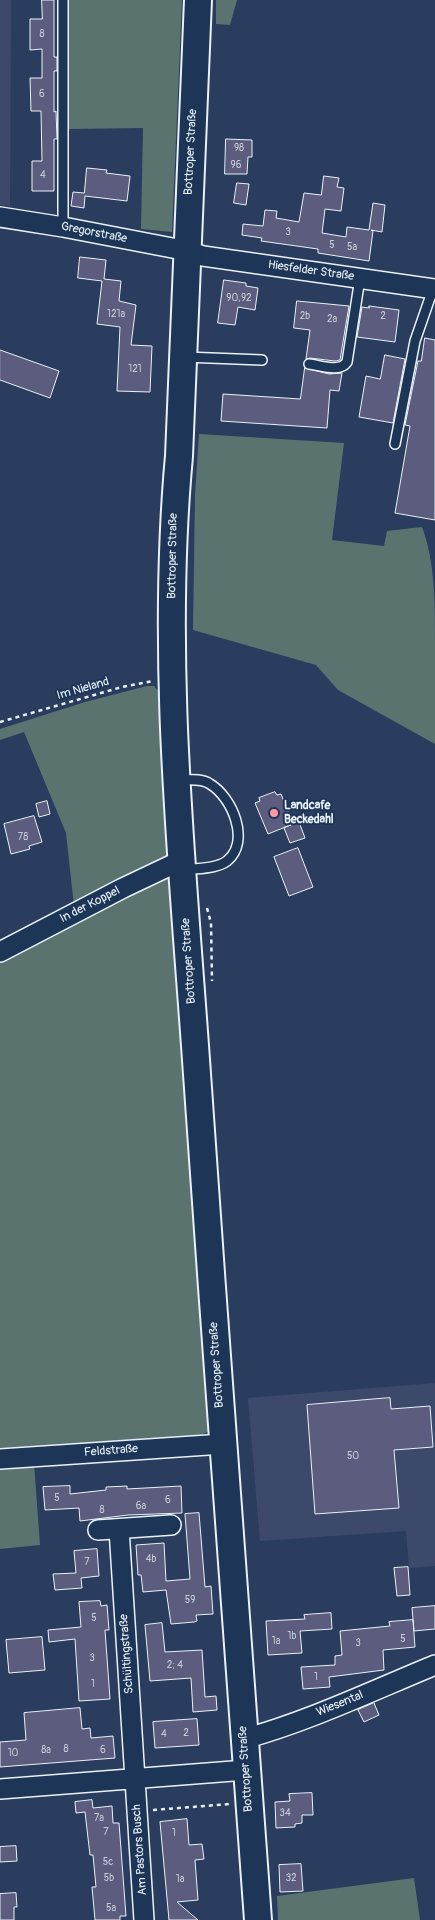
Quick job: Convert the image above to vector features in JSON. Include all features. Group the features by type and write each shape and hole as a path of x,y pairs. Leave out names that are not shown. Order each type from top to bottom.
{"main road":[{"name":"Bottroper Straße","path":"198,0 179,456 173,521 171,678 182,865 258,1920"}],"street":[{"name":"Gregorstraße","path":"0,218 64,227 188,250"},
{"name":"Hiesfelder Straße","path":"188,250 203,256 434,289"},
{"name":"In der Koppel","path":"0,952 123,888 182,865"},
{"name":"Feldstraße","path":"0,1458 223,1444"},
{"path":"98,1530 171,1525"},
{"name":"Schültingstraße","path":"119,1529 135,1780"},
{"name":"Wiesental","path":"244,1739 309,1716 435,1665"},
{"path":"0,1789 246,1770"},
{"name":"Am Pastors Busch","path":"135,1780 144,1920"}],"lane":[{"path":"63,0 64,227"},
{"path":"309,364 339,368 344,366 360,278"},
{"path":"395,444 415,341 434,289"},
{"path":"182,357 262,360"},
{"path":"177,780 209,783 222,794 233,812 237,826 238,841 234,854 225,862 216,866 182,865"}],"path":[{"name":"Im Nieland","path":"0,722 122,687 171,678"},
{"path":"206,906 211,923 213,986"},
{"path":"137,1811 249,1802"}],"shaded area":[{"path":"0,0 11,0 10,206 0,205"},
{"path":"435,1383 435,1566 409,1568 406,1531 260,1541 248,1398"}],"green space":[{"path":"68,0 182,0 172,232 141,229 143,128 69,129"},
{"path":"216,0 237,0 230,25 216,24"},
{"path":"199,434 344,443 332,540 384,546 387,531 422,527 430,554 434,597 435,744 338,690 316,665 193,630 195,495"},
{"path":"147,686 154,686 159,692 170,852 167,857 74,906 66,833 24,732 0,740 0,729 85,702"},
{"path":"167,877 172,879 211,1426 208,1432 194,1438 0,1452 0,959 83,916"},
{"path":"34,1463 40,1545 0,1549 0,1465"},
{"path":"414,1878 420,1920 278,1920 277,1896"}],"building":[{"path":"42,0 54,0 54,57 57,57 57,71 54,71 54,112 56,111 57,139 54,139 54,191 32,191 32,161 42,161 41,111 31,111 30,78 42,78 42,49 30,50 30,19 42,19"},
{"path":"226,139 252,140 252,157 248,157 247,174 225,174"},
{"path":"87,168 107,170 106,173 130,176 127,201 85,196 84,208 71,206 73,192 84,193"},
{"path":"324,176 339,178 337,187 344,188 341,211 325,209 322,233 346,237 347,227 369,230 373,203 385,205 382,232 371,230 373,231 369,261 318,253 318,249 261,241 262,238 242,235 243,224 263,226 265,210 277,211 276,218 299,222 304,193 321,195"},
{"path":"237,183 249,184 246,205 234,203"},
{"path":"80,257 106,260 104,279 121,281 119,301 136,305 131,345 152,346 150,392 117,391 120,327 97,324 102,281 78,278"},
{"path":"224,280 246,283 246,286 258,288 255,310 238,307 235,325 218,323"},
{"path":"297,301 349,306 340,360 306,359 310,330 294,328"},
{"path":"369,306 399,310 395,342 357,337 362,307 369,308"},
{"path":"425,338 435,340 435,520 395,513 410,426 405,425 418,361 421,361"},
{"path":"0,350 59,371 50,398 0,380"},
{"path":"385,355 405,359 393,423 359,417 366,376 380,379"},
{"path":"305,368 329,374 342,373 339,391 330,390 327,428 221,421 223,394 300,399"},
{"path":"275,792 277,795 281,794 293,824 268,834 255,803 260,801 259,798"},
{"path":"47,801 50,814 39,817 36,804"},
{"path":"34,816 42,842 29,846 30,849 11,854 4,824"},
{"path":"299,822 305,838 290,843 284,828"},
{"path":"298,848 313,887 289,896 274,857"},
{"path":"390,1398 391,1409 430,1406 433,1447 394,1450 399,1508 315,1514 307,1405"},
{"path":"70,1486 70,1494 106,1490 106,1487 127,1486 127,1489 181,1486 182,1513 128,1515 80,1521 79,1508 45,1510 43,1487"},
{"path":"199,1513 205,1587 211,1586 213,1614 196,1615 197,1621 194,1622 171,1624 166,1590 143,1592 141,1575 138,1575 136,1545 164,1543 166,1581 190,1579 185,1514"},
{"path":"97,1549 99,1576 81,1578 82,1588 55,1590 53,1574 76,1573 74,1551"},
{"path":"408,1567 410,1595 397,1596 394,1568"},
{"path":"100,1601 101,1606 107,1605 109,1630 105,1630 110,1699 79,1701 75,1639 49,1642 48,1630 81,1627 79,1602"},
{"path":"435,1606 435,1629 414,1631 412,1608"},
{"path":"331,1613 332,1629 300,1631 302,1653 268,1655 266,1621 305,1619 304,1615"},
{"path":"413,1620 415,1647 383,1650 384,1670 329,1677 330,1687 303,1689 301,1667 335,1665 335,1656 342,1655 340,1631 390,1626 389,1622"},
{"path":"162,1623 165,1652 202,1650 205,1697 216,1696 217,1710 193,1712 191,1678 150,1681 145,1625"},
{"path":"42,1637 45,1670 9,1673 6,1640"},
{"path":"374,1703 379,1715 364,1722 358,1710"},
{"path":"80,1708 82,1729 90,1728 91,1738 113,1736 115,1758 0,1767 0,1742 26,1740 24,1713"},
{"path":"197,1719 199,1745 155,1748 153,1722"},
{"path":"312,1793 313,1815 302,1815 302,1823 295,1824 295,1827 276,1828 275,1802 290,1801 289,1794"},
{"path":"92,1800 93,1808 112,1806 113,1823 119,1823 126,1916 120,1916 120,1920 95,1920 92,1887 96,1887 93,1855 90,1855 85,1812 76,1813 75,1802"},
{"path":"187,1819 189,1845 202,1844 204,1859 195,1860 198,1900 177,1902 198,1920 169,1920 160,1822"},
{"path":"16,1846 17,1861 0,1862 0,1847"},
{"path":"301,1864 303,1891 280,1892 279,1865"},
{"path":"16,1893 17,1907 14,1907 14,1920 0,1920 0,1894"}],"place":[{"name":"Landcafe Beckedahl","path":"274,813"}]}
